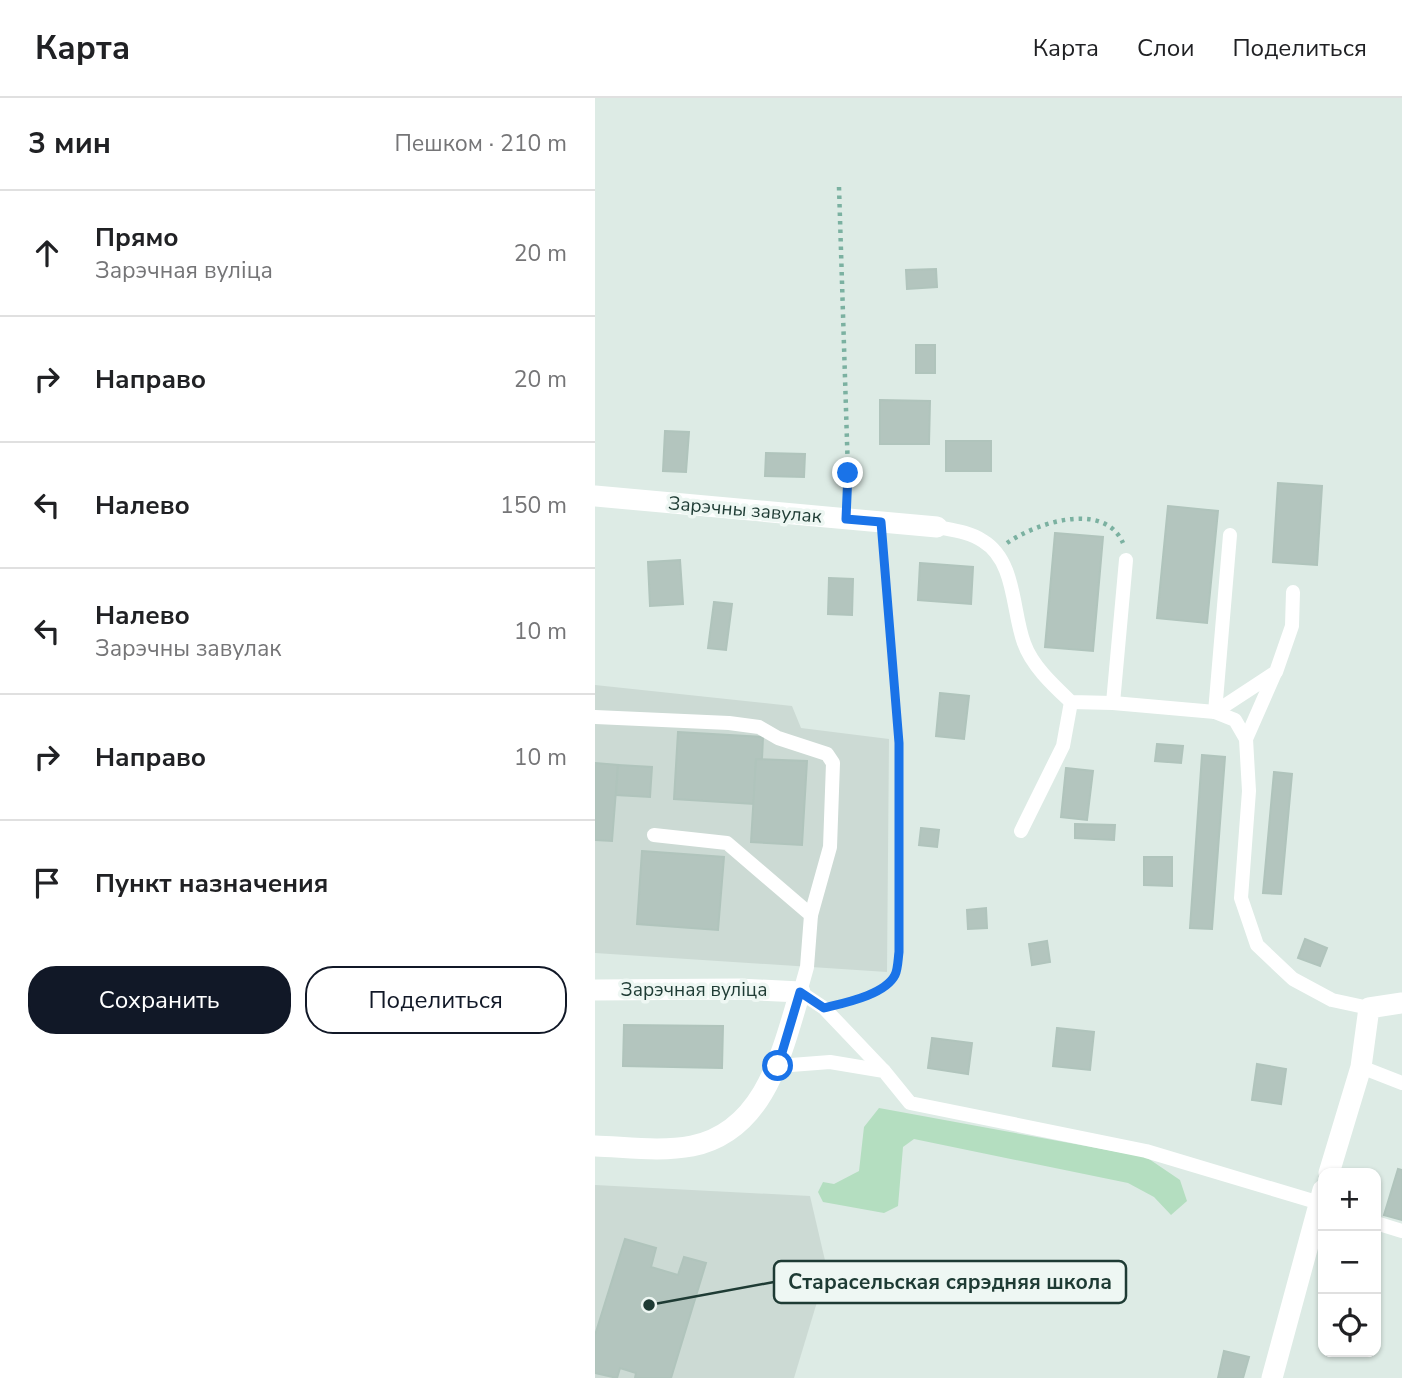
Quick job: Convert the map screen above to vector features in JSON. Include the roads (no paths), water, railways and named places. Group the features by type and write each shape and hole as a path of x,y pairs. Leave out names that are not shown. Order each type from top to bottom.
{"street":[{"name":"Зарэчны завулак","path":"595,496 937,527"},
{"name":"Зарэчная вуліца","path":"595,990 739,989 800,992 778,1066 753,1108 723,1136 692,1146 595,1146"},
{"path":"1330,1168 1361,1067 1369,1007 1402,1003"},
{"path":"1272,1378 1318,1213"}],"lane":[{"path":"937,527 965,533 984,541 995,552 1006,570 1024,646 1047,678 1071,702 1215,712 1235,720 1246,739 1249,791 1241,898 1257,944 1293,979 1332,1000 1369,1007"},
{"path":"1215,712 1230,535"},
{"path":"1113,703 1126,560"},
{"path":"1246,739 1276,672 1292,626 1293,592"},
{"path":"1215,712 1276,672"},
{"path":"1021,831 1063,746 1071,702"},
{"path":"595,717 729,723 759,727 778,738 827,754 833,762 830,847 811,915 807,967 800,992 824,1008 884,1070 910,1103 1146,1151 1318,1198"},
{"path":"654,835 711,839 727,843 811,915"},
{"path":"778,1066 830,1062 884,1070"},
{"path":"1361,1067 1402,1083"},
{"path":"1381,1225 1402,1231"}],"place":[{"name":"Старасельская сярэдняя школа","path":"649,1305"}]}
